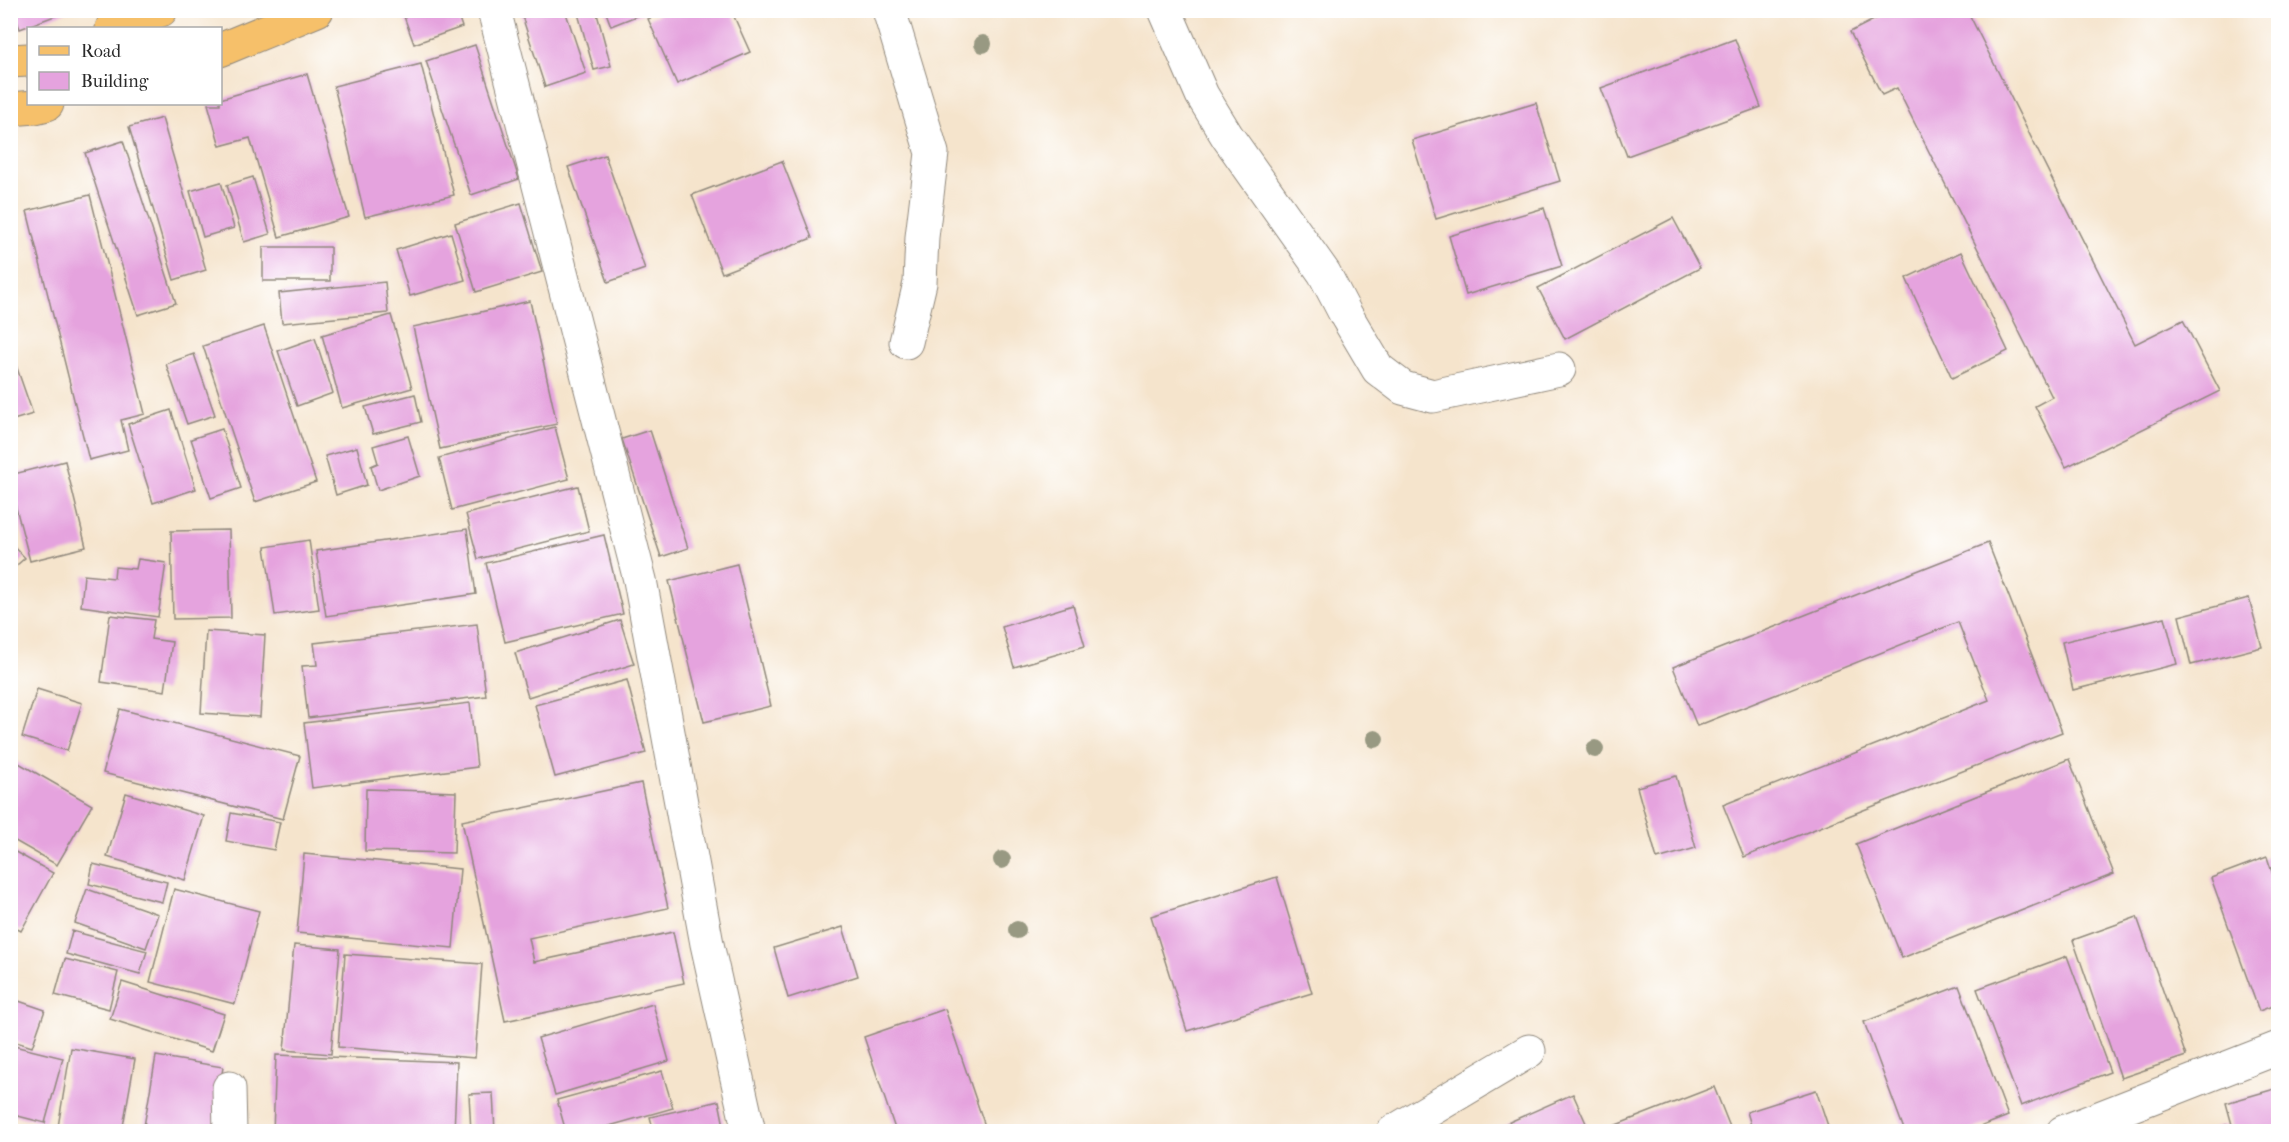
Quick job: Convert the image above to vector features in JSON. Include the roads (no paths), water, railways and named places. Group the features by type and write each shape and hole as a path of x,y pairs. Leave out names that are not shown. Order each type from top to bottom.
{"main road":[{"path":"115,27 161,10"},
{"path":"222,49 317,10"},
{"path":"10,61 27,60"},
{"path":"10,109 43,105"}],"street":[{"path":"494,10 640,580 707,944 749,1131"},
{"path":"890,10 932,153 922,237 920,283 906,342"},
{"path":"1165,10 1202,95 1227,136 1324,273 1378,369 1403,388 1433,396 1559,369"},
{"path":"2063,1131 2278,1048"},
{"path":"1394,1131 1528,1051"},
{"path":"229,1088 230,1131"}]}
